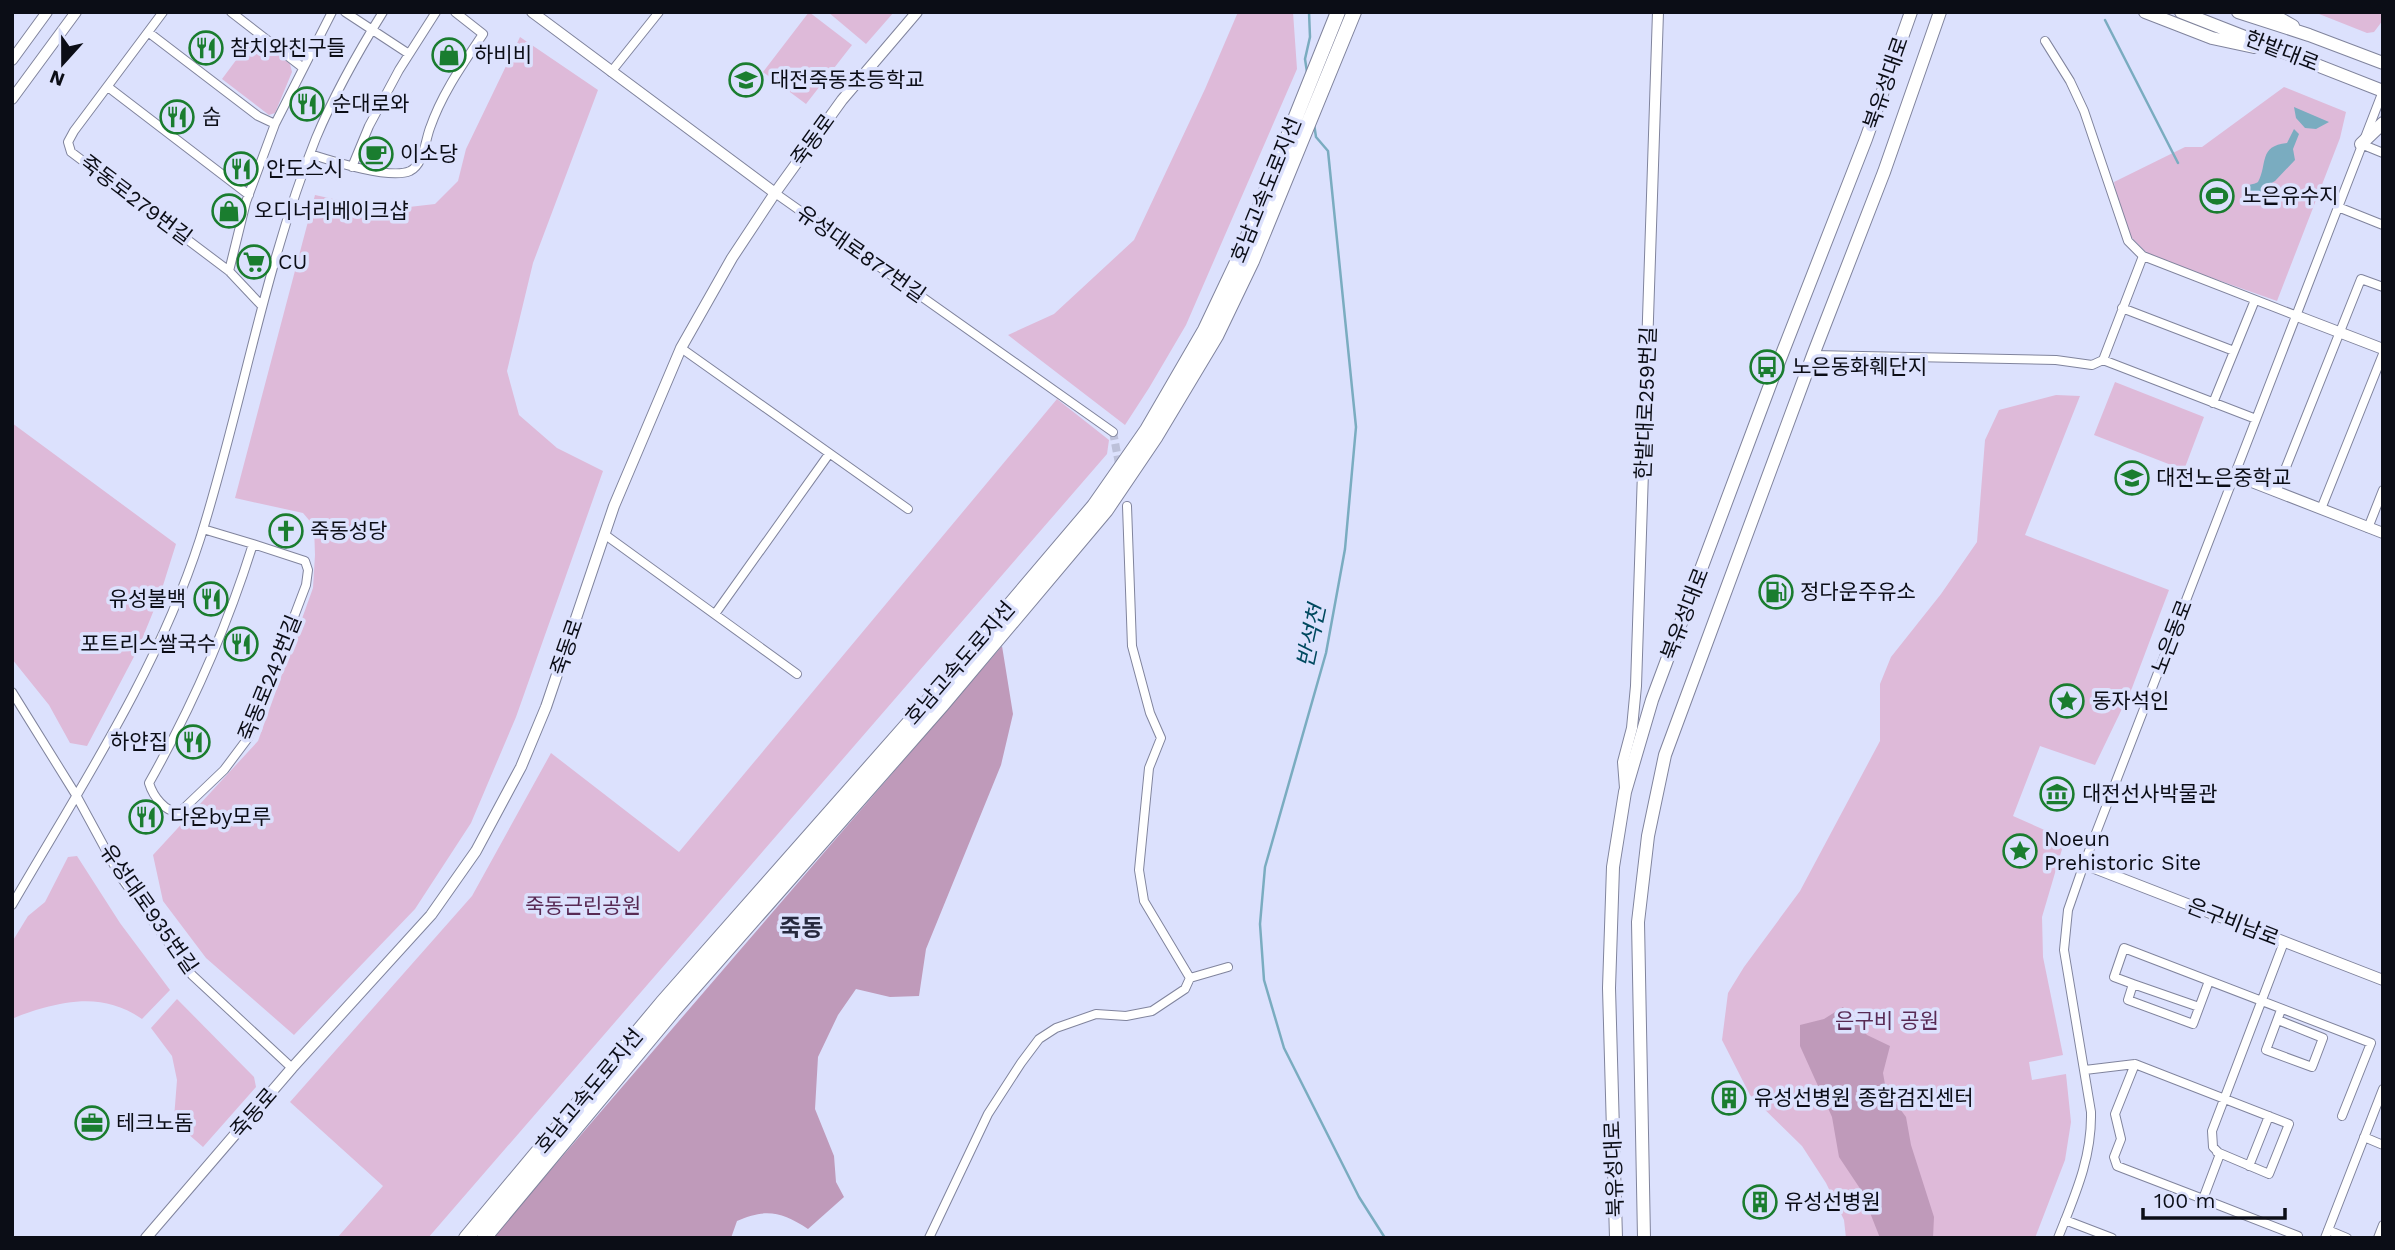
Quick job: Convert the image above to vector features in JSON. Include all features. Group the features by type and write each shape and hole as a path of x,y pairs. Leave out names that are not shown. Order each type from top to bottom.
{"highway":[{"name":"호남고속도로지선","path":"466,1238 662,1003 931,698 1094,506 1147,430 1205,330 1240,256 1338,12"},
{"name":"호남고속도로지선","path":"484,1238 673,1011 942,705 1107,510 1156,436 1216,336 1252,261 1353,14"}],"main road":[{"name":"북유성대로","path":"1644,1238 1638,922 1648,836 1670,743 1813,355 1884,172 1940,12"},
{"path":"1935,28 1950,12"},
{"path":"2145,12 2212,38 2292,55"},
{"name":"한밭대로","path":"2181,12 2383,91"},
{"name":"한밭대로","path":"2238,12 2383,63"},
{"path":"2268,12 2309,35"},
{"name":"북유성대로","path":"1616,1238 1609,988 1613,867 1625,792 1657,687 1866,139 1910,16"},
{"path":"2361,144 2383,123"}],"street":[{"path":"12,60 47,12"},
{"path":"12,100 76,12"},
{"name":"죽동로279번길","path":"163,12 74,131 68,142 71,152 229,271 262,306"},
{"path":"231,12 303,67"},
{"path":"229,271 249,195 275,124 332,12"},
{"path":"345,12 409,54"},
{"path":"12,905 139,686 174,611 203,529 228,444 286,222 310,154 341,86 383,12"},
{"path":"352,167 369,126 436,12"},
{"path":"310,154 352,167 402,173 414,169 421,160 430,126 442,98 483,34 455,12"},
{"name":"유성대로877번길","path":"532,12 775,193 1113,432"},
{"path":"611,72 659,12"},
{"name":"죽동로","path":"146,1238 292,1068 431,915 476,851 521,767 546,707 604,534 681,348 732,258 775,193 842,100 917,12"},
{"name":"한밭대로259번길","path":"1625,792 1623,762 1634,715 1658,12"},
{"path":"148,32 258,116 275,124"},
{"path":"2045,41 2070,81 2084,111 2128,241 2143,256 2383,351 2321,509"},
{"path":"108,87 249,195"},
{"name":"노은동로","path":"2058,1238 2085,1164 2091,1138 2091,1112 2085,1070 2064,950 2068,910 2383,91"},
{"path":"2361,144 2383,153"},
{"path":"2338,207 2383,225"},
{"path":"1813,355 2056,360 2092,365 2103,360 2143,256"},
{"path":"2276,492 2361,279 2383,287"},
{"path":"2213,402 2255,299"},
{"path":"2123,308 2234,351"},
{"path":"681,348 908,509"},
{"path":"2103,360 2256,419"},
{"path":"715,614 829,454"},
{"path":"2234,475 2383,533"},
{"path":"2368,528 2383,490"},
{"path":"1128,506 1132,646 1150,713 1161,738 1149,768 1139,870 1144,901 1190,978"},
{"name":"죽동로242번길","path":"203,529 253,544 305,561 308,570 306,585 248,738 225,770 180,812 175,813 169,811 152,792 149,783 172,743 227,622 253,544"},
{"path":"604,534 797,674"},
{"name":"유성대로935번길","path":"12,692 76,795 120,876 192,975 292,1068"},
{"name":"은구비남로","path":"2084,864 2383,980"},
{"path":"2085,1070 2135,1064 2225,1098 2289,1124 2269,1174 2220,1154 2213,1147 2211,1138 2225,1098 2284,942"},
{"path":"2199,1007 2114,977 2124,948 2371,1043 2342,1116"},
{"path":"929,1238 988,1114 1040,1039 1056,1028 1096,1014 1126,1016 1152,1011 1185,989 1190,978 1228,967"},
{"path":"2133,984 2128,1000 2193,1024 2208,981"},
{"path":"2278,1020 2323,1038 2312,1067 2266,1050 2281,1010"},
{"path":"2135,1064 2115,1114 2121,1139 2114,1157 2117,1166 2298,1236"},
{"path":"2347,1238 2327,1234 2383,1089"},
{"path":"2249,1166 2269,1116"},
{"path":"2364,1137 2383,1145"},
{"path":"2203,1199 2220,1154"},
{"path":"2065,1220 2109,1237"},
{"path":"2378,1238 2383,1225"}],"green space":[{"path":"809,12 852,45 806,104 763,72"},
{"path":"828,12 894,12 866,44"},
{"path":"1238,12 1293,12 1297,69 1186,325 1125,425 1008,335 1054,314 1134,240"},
{"path":"2314,12 2383,12 2383,20 2374,32 2367,33"},
{"path":"254,36 290,64 292,72 275,113 269,115 222,79"},
{"path":"520,37 598,90 533,263 507,371 519,415 557,448 603,471 516,717 471,823 415,909 294,1035 206,958 163,901 153,855 258,741 313,588 314,526 303,513 235,498 315,195 383,210 435,204 458,181 466,149"},
{"name":"노은유수지","path":"2284,87 2346,112 2340,138 2277,301 2150,256 2129,235 2119,210 2114,182 2185,147 2202,147"},
{"path":"2115,382 2204,417 2184,470 2094,435"},
{"name":"은구비 공원","path":"2056,395 2080,396 2025,535 2169,590 2132,688 2095,765 2040,746 2013,816 2065,839 2042,917 2043,957 2063,1055 2029,1062 2032,1080 2066,1074 2071,1122 2065,1160 2035,1238 1846,1238 1844,1220 1826,1183 1802,1146 1750,1095 1722,1040 1728,993 1800,891 1880,741 1880,684 1891,657 1941,594 1977,542 1985,440 1999,410"},
{"name":"죽동근린공원","path":"1057,399 1109,440 1107,454 428,1238 337,1238 383,1186 290,1102 472,896 551,753 679,852"},
{"path":"12,423 176,544 160,595 138,649 87,746 70,743 49,705 12,659"},
{"path":"77,856 120,923 170,990 142,1019 106,1003 82,1001 43,1008 12,1019 12,942 28,916 45,902 68,857"},
{"path":"177,999 254,1077 256,1087 203,1147 179,1126 173,1131 177,1080 172,1056 151,1028"}],"shaded area":[{"path":"1002,646 1013,714 1001,765 926,949 919,996 890,997 856,989 838,1015 818,1057 815,1109 834,1156 836,1182 844,1197 808,1229 782,1216 765,1213 737,1221 731,1238 492,1238"},
{"path":"1843,1007 1867,1035 1890,1046 1883,1073 1886,1090 1906,1117 1911,1145 1934,1217 1933,1238 1880,1238 1861,1190 1839,1157 1832,1117 1800,1046 1800,1025 1824,1019"}],"water":[{"path":"2294,107 2329,122 2316,129 2305,128 2296,118"},
{"path":"2294,129 2299,134 2293,149 2295,160 2268,185 2263,196 2248,200 2245,190 2247,186 2258,182 2268,152 2287,143"}],"waterway":[{"name":"반석천","path":"1307,72 1305,59 1310,37 1309,12"},
{"path":"2105,20 2178,163"},
{"name":"반석천","path":"1314,124 1316,137 1328,151 1356,427 1345,549 1326,653 1265,867 1260,924 1264,980 1284,1048 1359,1197 1385,1238"}],"tunnel":[{"path":"1113,432 1120,469"}],"place":[{"name":"참치와친구들","path":"206,48"},
{"name":"하비비","path":"449,55"},
{"name":"대전죽동초등학교","path":"746,80"},
{"name":"순대로와","path":"307,104"},
{"name":"숨","path":"177,117"},
{"name":"이소당","path":"376,154"},
{"name":"안도스시","path":"241,169"},
{"name":"노은유수지","path":"2217,196"},
{"name":"오디너리베이크샵","path":"229,211"},
{"name":"CU","path":"254,262"},
{"name":"노은동화훼단지","path":"1767,367"},
{"name":"대전노은중학교","path":"2132,478"},
{"name":"죽동성당","path":"286,531"},
{"name":"정다운주유소","path":"1776,592"},
{"name":"유성불백","path":"211,599"},
{"name":"포트리스쌀국수","path":"241,644"},
{"name":"동자석인","path":"2067,701"},
{"name":"하얀집","path":"193,742"},
{"name":"대전선사박물관","path":"2057,794"},
{"name":"다온by모루","path":"146,817"},
{"name":"Noeun Prehistoric Site","path":"2020,851"},
{"name":"유성선병원 종합검진센터","path":"1729,1098"},
{"name":"테크노돔","path":"92,1123"},
{"name":"유성선병원","path":"1760,1202"}],"district":[{"name":"죽동","path":"801,928"}]}
